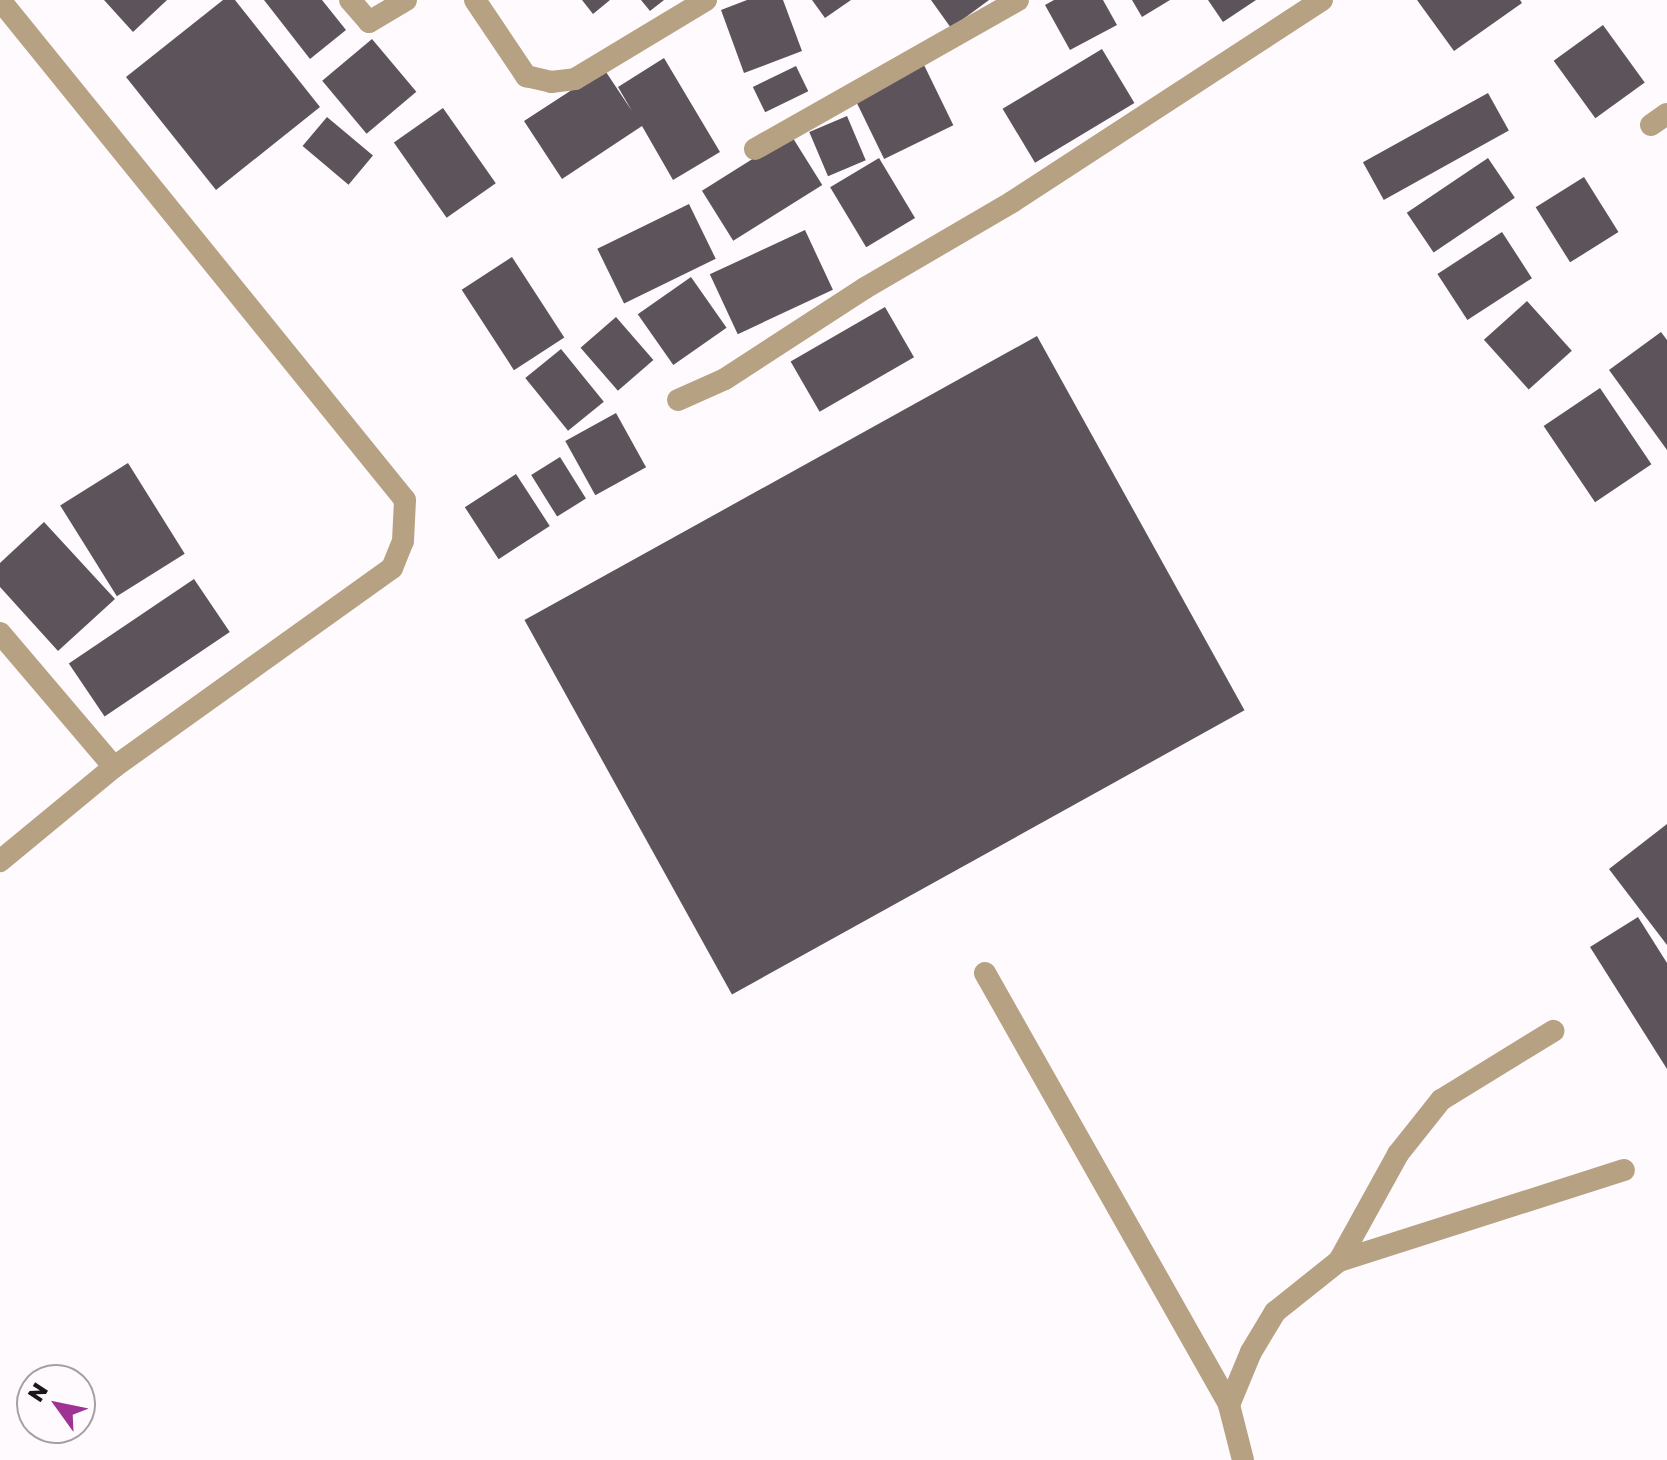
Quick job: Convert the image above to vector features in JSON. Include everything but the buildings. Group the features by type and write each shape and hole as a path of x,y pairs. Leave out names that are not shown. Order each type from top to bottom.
{"street":[{"path":"0,0 405,500 403,541 392,568 114,767 0,861"},
{"path":"350,0 369,22 406,0"},
{"path":"475,0 526,76 551,82 575,79 706,0"},
{"path":"755,149 1018,0"},
{"path":"678,400 725,379 865,288 1012,202 1322,0"},
{"path":"0,633 114,767"},
{"path":"985,973 1229,1405 1243,1460"},
{"path":"1339,1261 1398,1154 1441,1100 1553,1031"},
{"path":"1229,1405 1275,1312 1339,1261 1624,1170"}]}
